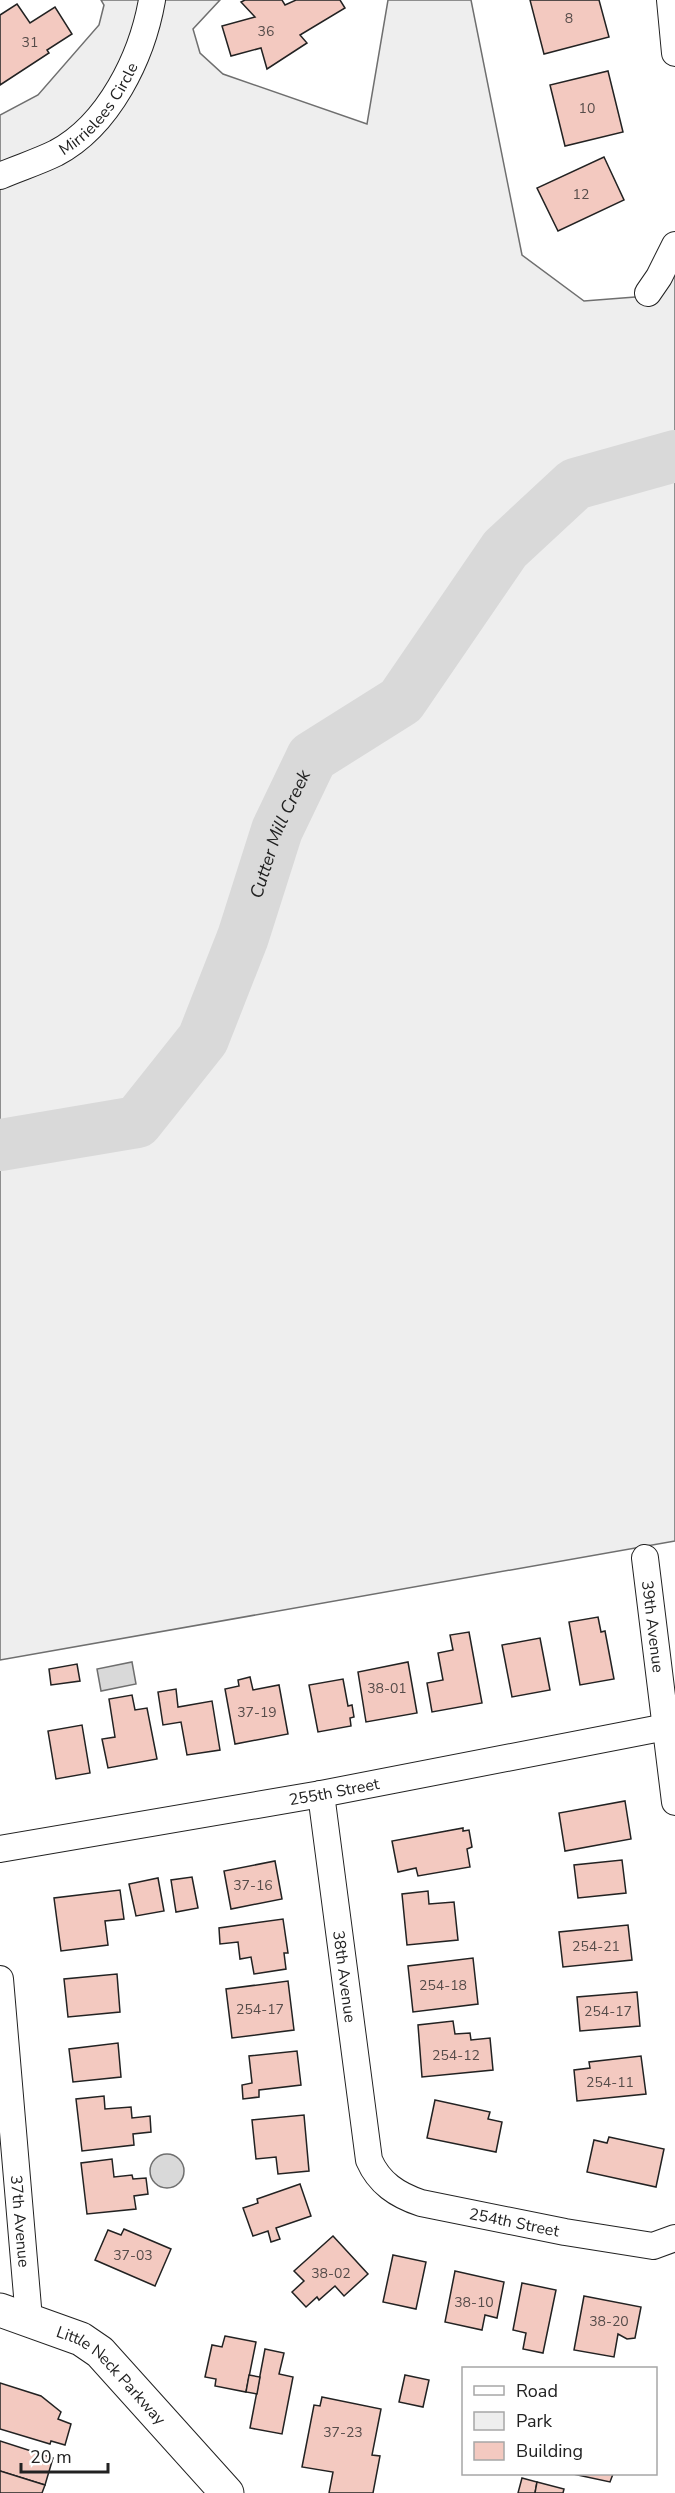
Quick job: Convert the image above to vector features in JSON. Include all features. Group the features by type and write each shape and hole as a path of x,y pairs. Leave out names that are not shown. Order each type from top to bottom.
{"street":[{"name":"Mirrielees Circle","path":"0,176 56,153 79,137 111,102 131,69 152,0"},
{"path":"670,0 675,52"},
{"path":"648,293 675,245"},
{"name":"39th Avenue","path":"645,1558 675,1802"},
{"name":"255th Street","path":"0,1849 321,1794 666,1727"},
{"name":"38th Avenue","path":"321,1794 369,2160"},
{"name":"37th Avenue","path":"0,1979 14,2314"},
{"name":"254th Street","path":"369,2160 375,2174 390,2187 405,2198 421,2203 565,2232 654,2246 675,2238"},
{"name":"Little Neck Parkway","path":"14,2314 81,2339 100,2352 227,2493"}],"green space":[{"path":"101,0 220,0 193,29 200,53 223,74 367,124 388,0 471,0 522,255 584,301 648,296 675,245 675,1541 0,1660 0,115 38,95 99,25 104,5"}],"shaded area":[{"path":"132,1662 136,1684 101,1691 97,1669"},
{"path":"167,2154 179,2159 184,2171 179,2183 167,2188 155,2183 150,2171 155,2159"}],"building":[{"path":"245,0 282,0 285,5 296,0 340,0 345,8 300,35 307,43 267,69 261,48 231,56 222,26 255,17 241,2"},
{"path":"530,0 599,0 609,37 544,54"},
{"path":"17,4 30,23 55,7 72,34 47,50 49,53 0,85 0,15"},
{"path":"608,71 623,132 565,146 550,85"},
{"path":"604,157 624,200 558,231 537,188"},
{"path":"598,1617 601,1632 605,1631 614,1679 580,1685 569,1622"},
{"path":"469,1632 482,1703 432,1712 427,1683 443,1680 438,1653 453,1650 450,1635"},
{"path":"540,1638 550,1690 512,1697 502,1645"},
{"path":"408,1662 417,1713 366,1722 358,1672"},
{"path":"77,1664 80,1681 51,1685 49,1669"},
{"path":"250,1677 253,1690 279,1685 288,1734 235,1744 225,1689 239,1686 238,1680"},
{"path":"343,1679 348,1706 352,1705 354,1717 350,1718 351,1726 318,1732 309,1685"},
{"path":"176,1689 178,1707 212,1701 220,1750 187,1755 181,1722 163,1725 158,1692"},
{"path":"132,1695 135,1710 147,1708 157,1759 108,1768 102,1739 115,1737 109,1699"},
{"path":"82,1725 90,1773 56,1779 48,1731"},
{"path":"625,1801 631,1839 565,1851 559,1813"},
{"path":"463,1828 463,1831 469,1830 472,1847 467,1849 470,1867 418,1876 416,1868 398,1872 392,1841"},
{"path":"622,1860 626,1893 578,1898 574,1865"},
{"path":"275,1861 282,1899 231,1909 224,1871"},
{"path":"192,1877 198,1908 176,1912 171,1880"},
{"path":"158,1878 164,1911 136,1916 129,1884"},
{"path":"120,1890 124,1919 105,1921 108,1945 61,1951 54,1898"},
{"path":"428,1891 429,1904 454,1902 458,1940 407,1945 402,1894"},
{"path":"283,1919 288,1953 284,1953 286,1969 254,1974 251,1957 240,1959 238,1942 220,1944 219,1928"},
{"path":"628,1925 632,1960 563,1967 559,1932"},
{"path":"473,1958 478,2004 413,2012 408,1966"},
{"path":"117,1974 120,2012 68,2017 64,1979"},
{"path":"288,1981 294,2030 232,2038 226,1989"},
{"path":"637,1992 640,2026 580,2031 577,1997"},
{"path":"453,2021 455,2034 470,2033 471,2040 490,2038 493,2070 422,2077 418,2025"},
{"path":"118,2043 121,2077 73,2082 69,2049"},
{"path":"297,2051 301,2085 259,2090 259,2097 243,2099 242,2085 252,2083 249,2056"},
{"path":"641,2056 646,2094 577,2101 574,2070 590,2068 589,2062"},
{"path":"104,2096 105,2109 131,2107 132,2118 150,2116 151,2132 133,2134 134,2145 82,2151 76,2099"},
{"path":"435,2100 490,2112 488,2119 502,2122 496,2152 427,2138"},
{"path":"304,2115 309,2171 278,2174 276,2157 256,2159 252,2120"},
{"path":"609,2137 664,2149 656,2187 587,2172 594,2140 607,2143"},
{"path":"112,2159 114,2177 132,2175 133,2179 146,2178 148,2194 134,2196 136,2209 87,2214 81,2163"},
{"path":"300,2184 311,2216 276,2228 280,2239 271,2242 268,2231 253,2236 243,2208 258,2203 257,2199"},
{"path":"124,2229 171,2249 155,2286 95,2260 108,2230 121,2235"},
{"path":"333,2236 368,2274 344,2296 335,2286 319,2300 317,2297 306,2307 292,2292 304,2281 294,2271"},
{"path":"393,2255 426,2262 416,2309 383,2302"},
{"path":"455,2271 504,2282 497,2318 485,2315 482,2330 445,2322"},
{"path":"522,2283 556,2290 543,2353 523,2349 526,2333 513,2330"},
{"path":"584,2296 641,2307 635,2338 627,2339 618,2334 614,2357 574,2350"},
{"path":"225,2336 256,2342 246,2392 215,2386 216,2379 205,2377 212,2345 222,2347"},
{"path":"265,2349 284,2353 279,2374 293,2377 282,2434 250,2428"},
{"path":"249,2375 260,2377 257,2394 246,2392"},
{"path":"405,2375 429,2380 423,2407 399,2402"},
{"path":"0,2383 41,2396 61,2412 58,2419 71,2424 65,2445 51,2441 50,2444 0,2429"},
{"path":"322,2397 381,2409 372,2455 380,2456 373,2493 329,2493 333,2472 302,2467 314,2405 320,2406"},
{"path":"0,2441 53,2458 45,2485 0,2471"},
{"path":"0,2471 45,2485 42,2493 0,2493"},
{"path":"578,2475 613,2475 610,2482"},
{"path":"522,2478 537,2482 535,2493 518,2493"},
{"path":"537,2482 564,2489 563,2493 535,2493"}],"waterway":[{"name":"Cutter Mill Creek","path":"0,1145 137,1122 203,1039 243,937 277,830 312,757 401,701 505,549 575,484 675,456"}]}
